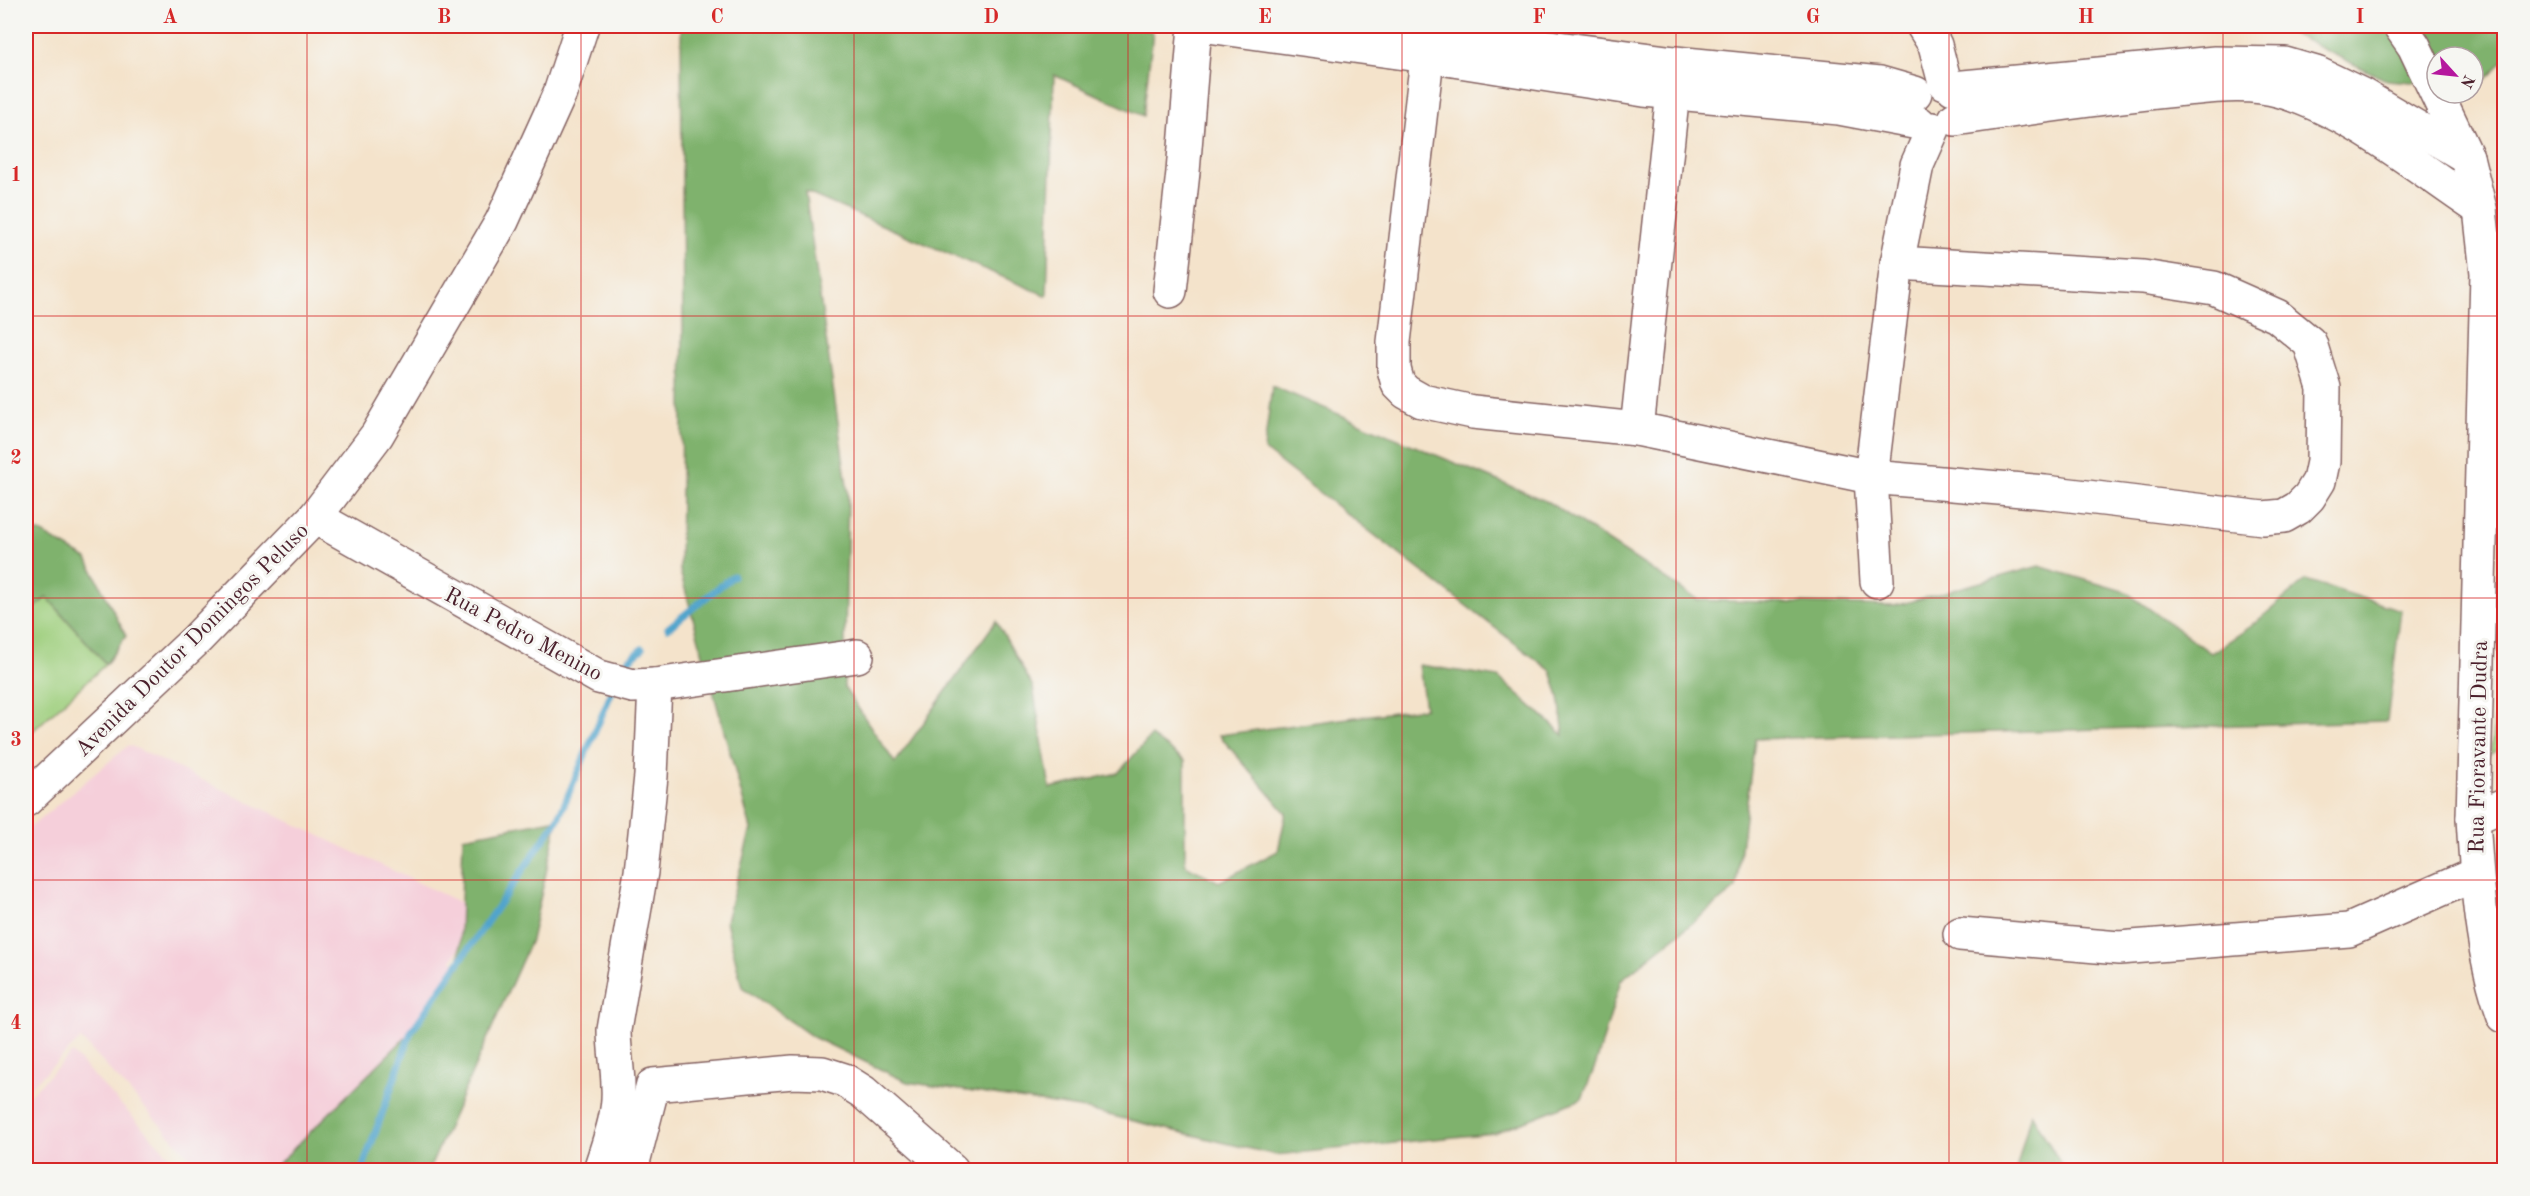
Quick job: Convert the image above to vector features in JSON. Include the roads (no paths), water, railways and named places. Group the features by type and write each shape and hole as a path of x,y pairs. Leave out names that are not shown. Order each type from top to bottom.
{"street":[{"name":"Avenida Doutor Domingos Peluso","path":"26,800 197,639 315,517 377,435 502,221 560,93 582,26"},
{"path":"1170,291 1184,172 1196,26"},
{"path":"1208,26 1428,44 1675,78 1839,108 2064,103 2216,87 2278,90 2309,101 2352,123 2480,210"},
{"path":"1386,26 1428,44"},
{"path":"1877,581 1871,477 1897,263 1917,165 1937,106 1935,45 1923,26"},
{"name":"Rua Fioravante Dudra","path":"2400,26 2414,46 2467,157 2480,210 2487,273 2493,409 2491,660 2473,818 2476,874 2484,940 2492,980 2504,1016"},
{"path":"1428,44 1394,342 1394,369 1398,384 1406,392 1422,401 1445,407 1637,429 1871,477 2045,492 2263,518 2284,516 2298,508 2309,497 2319,481 2323,462 2324,388 2310,343 2277,316 2214,288 2143,277 1897,263"},
{"path":"1937,106 2204,63 2285,64 2316,73 2362,95 2467,157"},
{"path":"1637,429 1675,78"},
{"name":"Rua Pedro Menino","path":"315,517 599,677 644,686 857,656"},
{"path":"600,1170 618,1105 614,1030 641,872 651,776 644,686"},
{"path":"2473,818 2505,805"},
{"path":"1960,934 2119,948 2349,930 2476,874"},
{"path":"618,1087 793,1072 822,1073 844,1080 863,1092 952,1170"},
{"path":"631,1170 653,1085"}],"waterway":[{"path":"668,628 733,576"},
{"path":"620,673 624,664 642,649"},
{"path":"362,1170 411,1032 558,819 613,689"}]}
